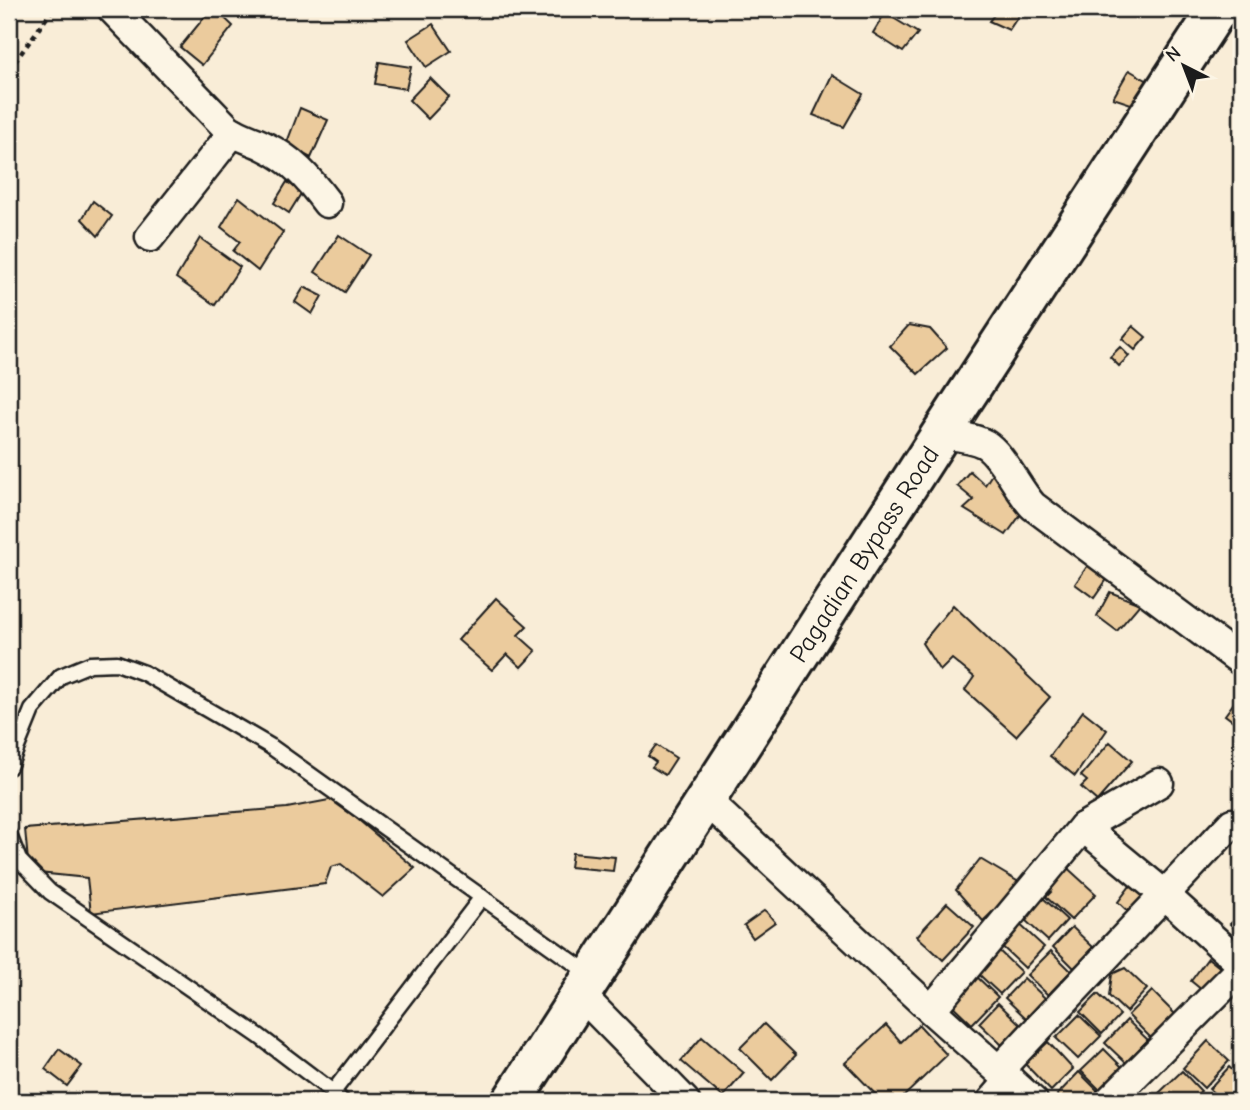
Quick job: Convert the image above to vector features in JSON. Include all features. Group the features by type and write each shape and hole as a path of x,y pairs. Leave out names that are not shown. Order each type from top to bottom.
{"highway":[{"name":"Pagadian Bypass Road","path":"512,1101 1218,9"}],"street":[{"path":"112,9 215,117 233,132 265,146 291,162 327,203"},
{"path":"150,237 233,132"},
{"path":"941,434 975,440 990,448 998,455 1033,506 1241,661"},
{"path":"931,1010 1083,827 1159,783"},
{"path":"706,800 931,1010 1001,1084 1033,1101"},
{"path":"1001,1084 1164,894 1232,823"},
{"path":"1083,827 1164,894 1241,966 1110,1101"},
{"path":"586,985 685,1101"}],"lane":[{"path":"9,767 32,710 61,676 90,664 117,663 144,673 270,746 482,897 586,985"},
{"path":"9,835 19,860 50,892 259,1036 338,1097 482,897"}],"path":[{"path":"9,70 53,9"}],"building":[{"path":"211,9 215,9 233,26 202,65 180,47"},
{"path":"996,9 1023,9 1009,30 989,21 998,10"},
{"path":"885,13 918,33 903,52 873,33"},
{"path":"433,24 451,51 426,67 408,40"},
{"path":"379,62 411,67 406,89 375,84"},
{"path":"1129,70 1153,84 1146,109 1113,98"},
{"path":"832,75 863,94 844,127 813,115"},
{"path":"430,78 449,97 428,119 409,100"},
{"path":"300,108 328,120 311,158 286,145"},
{"path":"287,182 302,192 289,213 274,203"},
{"path":"239,197 283,232 258,271 233,251 240,242 221,227"},
{"path":"93,201 112,216 98,236 82,219"},
{"path":"339,235 369,255 345,292 315,272"},
{"path":"200,238 240,267 215,305 176,278"},
{"path":"304,287 322,296 312,314 295,302"},
{"path":"909,325 930,329 947,348 918,374 890,346"},
{"path":"1133,326 1146,337 1135,350 1122,339"},
{"path":"1120,347 1129,356 1119,366 1110,357"},
{"path":"970,471 985,485 992,474 998,475 1029,503 1006,535 964,509 974,500 957,486"},
{"path":"1093,558 1112,572 1094,598 1075,584"},
{"path":"1110,592 1140,604 1117,631 1097,616"},
{"path":"496,598 527,626 518,635 536,651 521,667 507,654 492,670 458,640"},
{"path":"953,605 1050,697 1016,736 965,690 974,677 952,659 940,671 922,643"},
{"path":"1241,693 1241,727 1225,715"},
{"path":"1083,711 1107,730 1075,776 1050,756"},
{"path":"1110,742 1132,761 1097,801 1081,787 1087,781 1081,776"},
{"path":"656,745 676,758 665,775 652,767 656,762 648,756"},
{"path":"334,799 415,868 383,897 341,864 331,867 325,884 91,913 87,878 29,872 25,829 287,808"},
{"path":"572,853 615,857 613,871 570,867"},
{"path":"980,859 1022,884 983,921 956,890"},
{"path":"1062,863 1096,894 1071,920 1046,897 1051,892 1043,885"},
{"path":"1133,882 1154,901 1136,919 1118,902"},
{"path":"1042,897 1067,920 1048,941 1026,921 1033,912 1030,909"},
{"path":"947,903 974,927 943,960 917,936"},
{"path":"765,910 775,922 753,938 744,925"},
{"path":"1241,914 1241,935 1230,924"},
{"path":"1014,919 1044,947 1025,968 995,940"},
{"path":"1072,927 1094,948 1074,968 1053,947"},
{"path":"991,943 1021,972 1000,994 970,966"},
{"path":"1051,951 1071,971 1048,995 1027,975"},
{"path":"1208,958 1228,974 1208,995 1191,981"},
{"path":"1125,968 1147,989 1126,1012 1109,996 1112,974"},
{"path":"973,973 998,997 972,1024 947,1000"},
{"path":"1024,978 1045,998 1026,1018 1005,998"},
{"path":"1152,991 1175,1014 1151,1038 1128,1015"},
{"path":"1098,994 1120,1015 1102,1034 1080,1012"},
{"path":"998,1003 1021,1025 1002,1045 979,1023"},
{"path":"1079,1015 1101,1036 1078,1059 1056,1038"},
{"path":"1127,1020 1148,1040 1126,1063 1105,1043"},
{"path":"764,1024 796,1055 772,1080 740,1048"},
{"path":"886,1025 901,1042 919,1025 947,1055 899,1101 882,1101 845,1063"},
{"path":"702,1037 744,1073 723,1097 681,1061"},
{"path":"1208,1041 1229,1061 1204,1088 1183,1068"},
{"path":"1048,1042 1073,1069 1051,1091 1025,1064"},
{"path":"59,1049 82,1066 67,1086 45,1069"},
{"path":"1104,1049 1125,1070 1102,1092 1081,1071"},
{"path":"1229,1067 1241,1078 1241,1097 1237,1101 1223,1101 1209,1089"},
{"path":"1182,1071 1201,1091 1190,1101 1167,1101 1159,1093"},
{"path":"1079,1072 1099,1092 1091,1101 1064,1101 1057,1095"}]}
